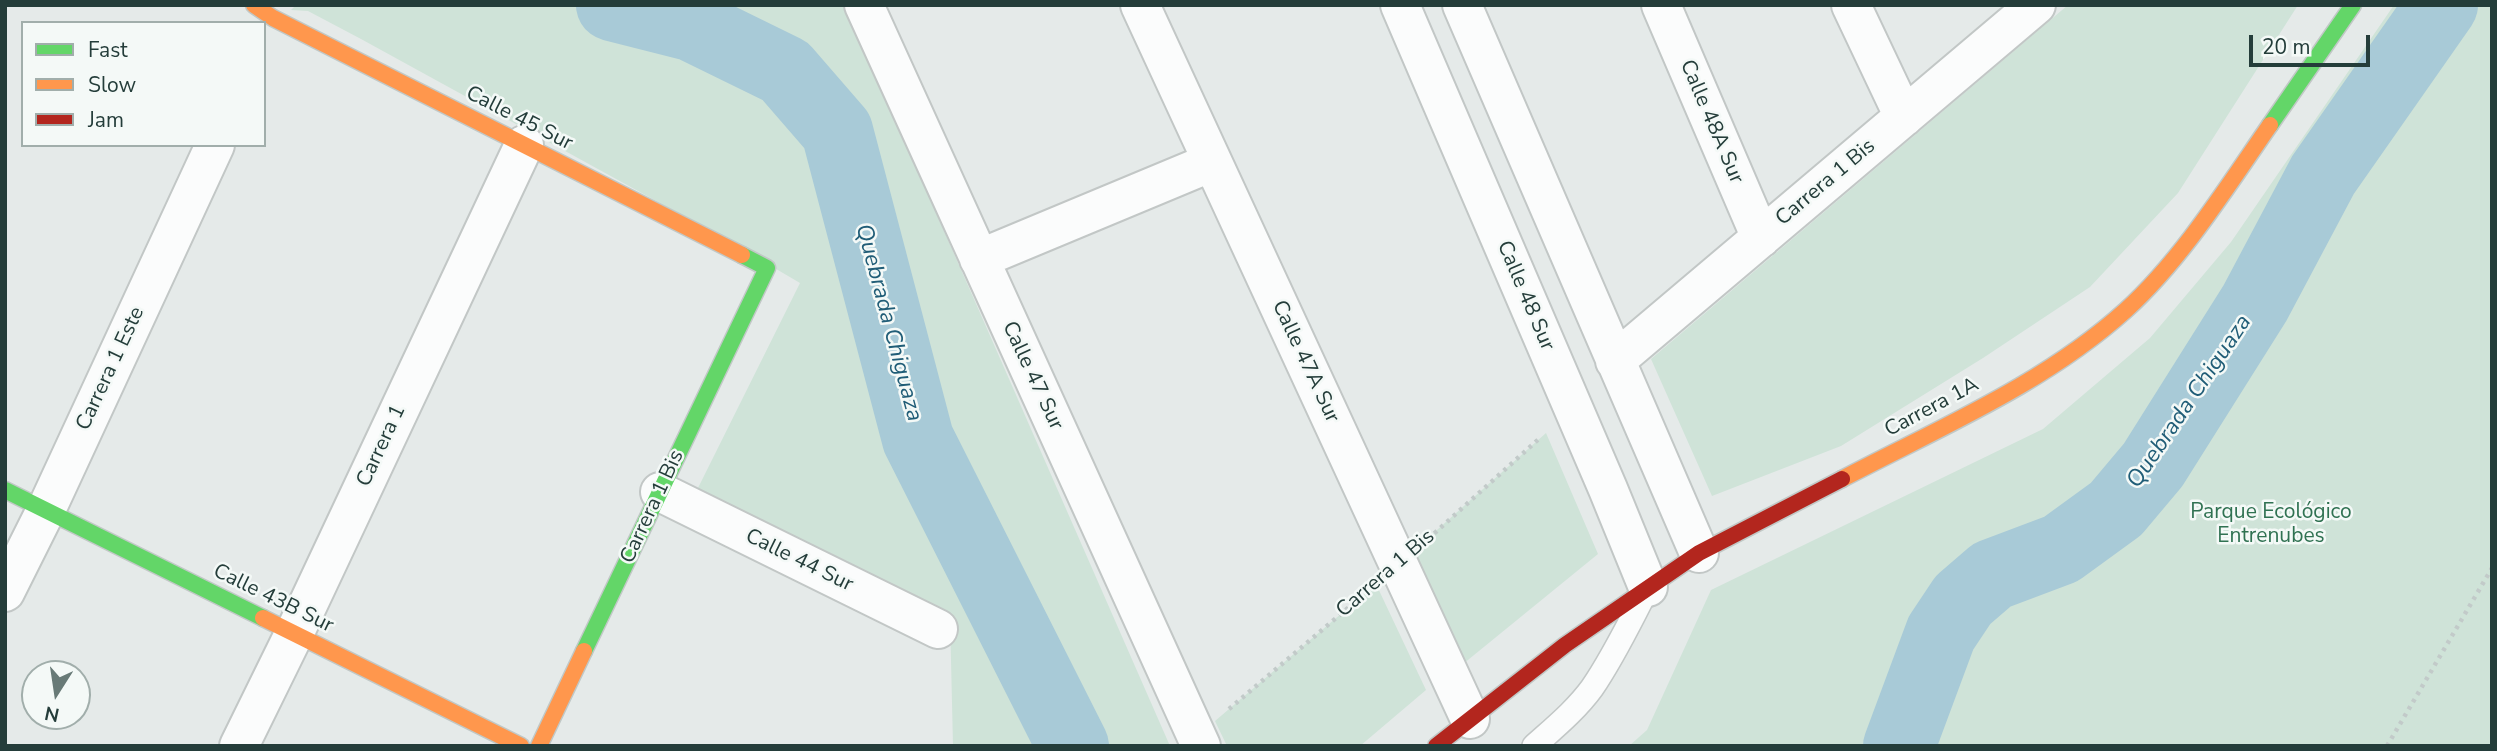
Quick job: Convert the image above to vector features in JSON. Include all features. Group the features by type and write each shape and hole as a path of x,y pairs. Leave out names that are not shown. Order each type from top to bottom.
{"street":[{"name":"Calle 47 Sur","path":"864,5 1199,741"},
{"name":"Calle 47A Sur","path":"1140,5 1471,719"},
{"name":"Calle 48 Sur","path":"1400,5 1648,587"},
{"path":"1462,5 1699,553"},
{"name":"Calle 48A Sur","path":"1661,5 1761,238"},
{"path":"1851,5 1904,117"},
{"name":"Carrera 1A","path":"1436,746 1565,645 1699,553 2017,388 2074,353 2127,309 2169,264 2203,220 2353,5"},
{"name":"Carrera 1 Bis","path":"1615,361 2031,7"},
{"name":"Calle 45 Sur","path":"268,17 767,268"},
{"name":"Carrera 1","path":"239,746 524,145"},
{"name":"Carrera 1 Este","path":"5,592 46,510 214,147"},
{"path":"979,259 1212,162"},
{"name":"Carrera 1 Bis","path":"539,746 767,268"},
{"name":"Calle 43B Sur","path":"5,490 522,746"},
{"name":"Calle 44 Sur","path":"660,492 938,629"}],"lane":[{"path":"1534,746 1561,722 1591,689 1622,639 1648,587"}],"path":[{"name":"Carrera 1 Bis","path":"1199,741 1573,408"},
{"path":"2387,746 2492,568"}],"green space":[{"path":"296,5 845,5 1170,746 953,746 950,617 697,490 800,283 720,236 361,39 308,11 291,10"},
{"path":"2068,5 2298,5 2178,193 2090,287 1983,358 1841,446 1712,496 1651,359"},
{"name":"Parque Ecológico Entrenubes","path":"2394,5 2492,5 2492,746 1629,746 1647,730 1711,590 2043,429 2150,338 2231,242"},
{"path":"1546,433 1598,554 1463,664 1410,554"},
{"path":"1376,584 1426,690 1360,746 1227,746 1215,721"}],"waterway":[{"name":"Quebrada Chiguaza","path":"612,5 691,25 785,71 837,131 918,439 1073,746"},
{"name":"Quebrada Chiguaza","path":"1899,746 1941,633 1963,600 1992,575 2061,549 2116,509 2153,465 2255,303 2323,175 2442,5"}],"traffic: fast":[{"path":"2270,125 2353,5"},
{"path":"584,651 767,268 742,255"},
{"path":"5,490 263,618"}],"traffic: slow":[{"path":"254,5 273,18 742,255"},
{"path":"1842,479 2026,383 2094,336 2126,310 2147,290 2203,222 2270,125"},
{"path":"263,618 521,746"},
{"path":"539,746 584,651"}],"traffic: jam":[{"path":"1436,746 1565,645 1699,553 1842,479"}]}
